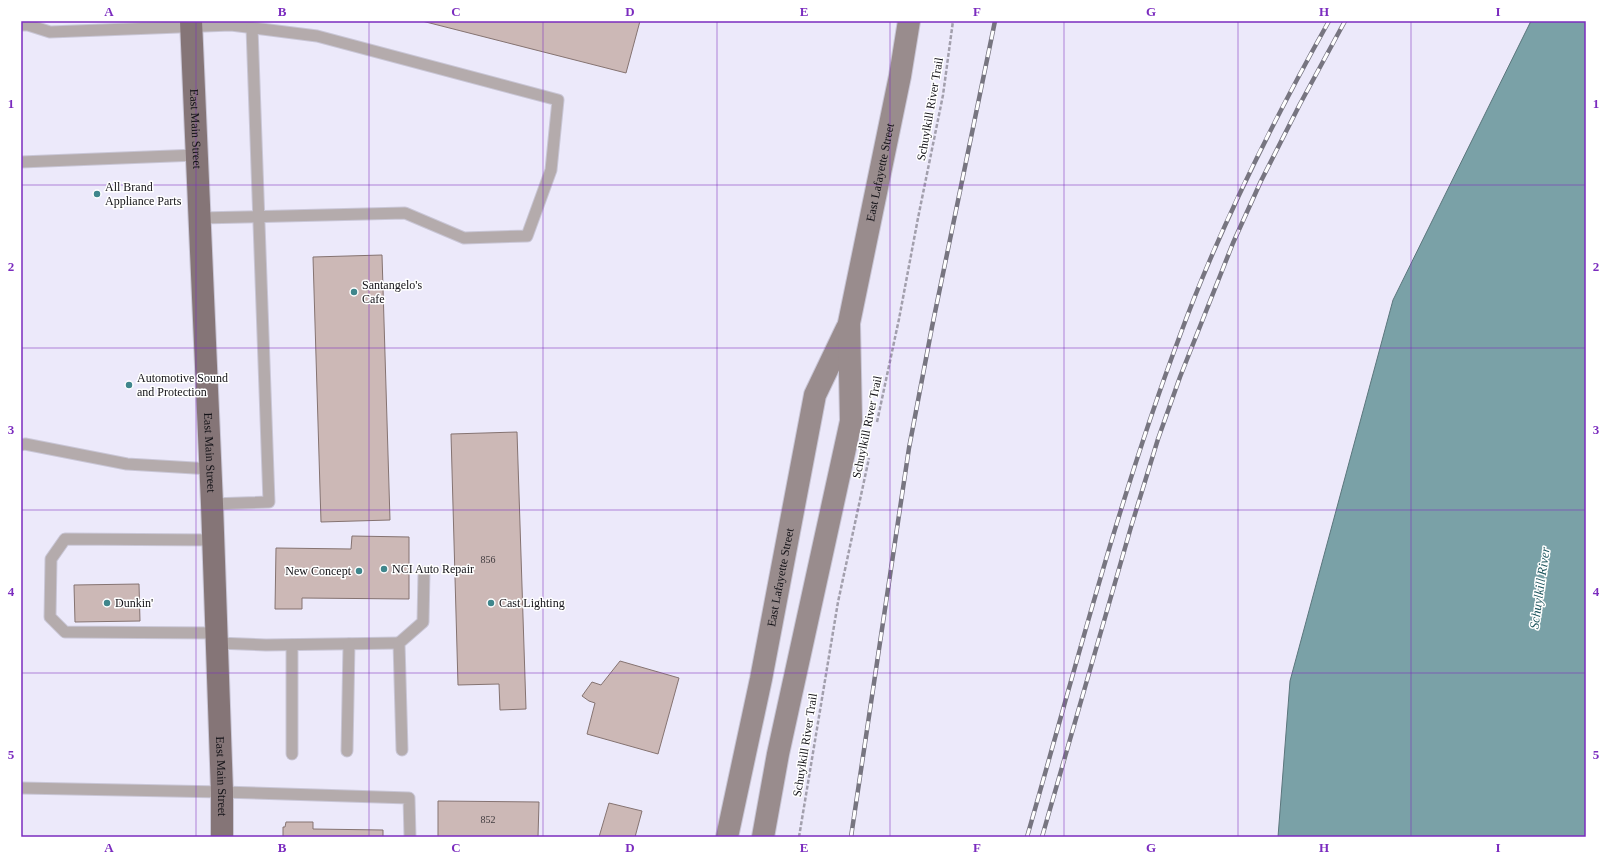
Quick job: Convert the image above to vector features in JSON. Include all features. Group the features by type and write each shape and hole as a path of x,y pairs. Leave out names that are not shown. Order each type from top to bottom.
{"main road":[{"name":"East Main Street","path":"191,24 214,540 222,792 222,837"}],"street":[{"name":"East Lafayette Street","path":"763,837 782,739 851,421 849,324 900,76 909,21"},
{"name":"East Lafayette Street","path":"727,837 760,679 815,395 849,324"}],"lane":[{"path":"21,25 28,25 50,32 191,24 231,25 317,36 558,100 550,170 527,236 464,238 405,213 200,218"},
{"path":"212,504 269,502 252,28"},
{"path":"21,162 197,155"},
{"path":"21,445 25,444 127,464 211,469"},
{"path":"214,540 65,539 51,559 50,617 65,632 217,638 266,645 399,643 423,622 424,572"},
{"path":"399,643 402,750"},
{"path":"292,644 292,754"},
{"path":"347,751 349,644"},
{"path":"21,788 409,798 410,837"}],"path":[{"name":"Schuylkill River Trail","path":"875,428 899,319 943,95 953,21"},
{"name":"Schuylkill River Trail","path":"799,837 838,602 871,450"}],"water":[{"name":"Schuylkill River","path":"1531,21 1586,21 1586,837 1278,837 1290,681 1393,300"}],"building":[{"path":"422,21 640,21 626,73"},
{"path":"382,255 390,520 321,522 313,257"},
{"path":"517,432 526,709 500,710 499,684 458,685 451,434"},
{"path":"352,536 409,537 409,599 302,598 302,609 275,609 276,548 351,549"},
{"name":"Dunkin'","path":"139,584 140,621 75,622 74,585"},
{"path":"620,661 679,678 658,754 587,734 595,703 582,696 592,682 601,685"},
{"path":"438,801 539,802 538,837 438,837"},
{"path":"609,803 642,811 635,837 599,837"},
{"path":"286,822 313,822 313,829 383,830 383,837 283,837 283,827 285,827"}],"railway":[{"path":"851,837 909,448 932,327 995,21"},
{"path":"1027,837 1117,523 1136,461 1179,338 1211,256 1229,216 1267,137 1329,21"},
{"path":"1042,837 1131,527 1158,439 1180,377 1233,243 1261,181 1300,104 1345,21"}],"place":[{"name":"All Brand Appliance Parts","path":"97,194"},
{"name":"Santangelo's Cafe","path":"354,292"},
{"name":"Automotive Sound and Protection","path":"129,385"},
{"name":"NCI Auto Repair","path":"384,569"},
{"name":"New Concept","path":"359,571"},
{"name":"Dunkin'","path":"107,603"},
{"name":"Cast Lighting","path":"491,603"}]}
